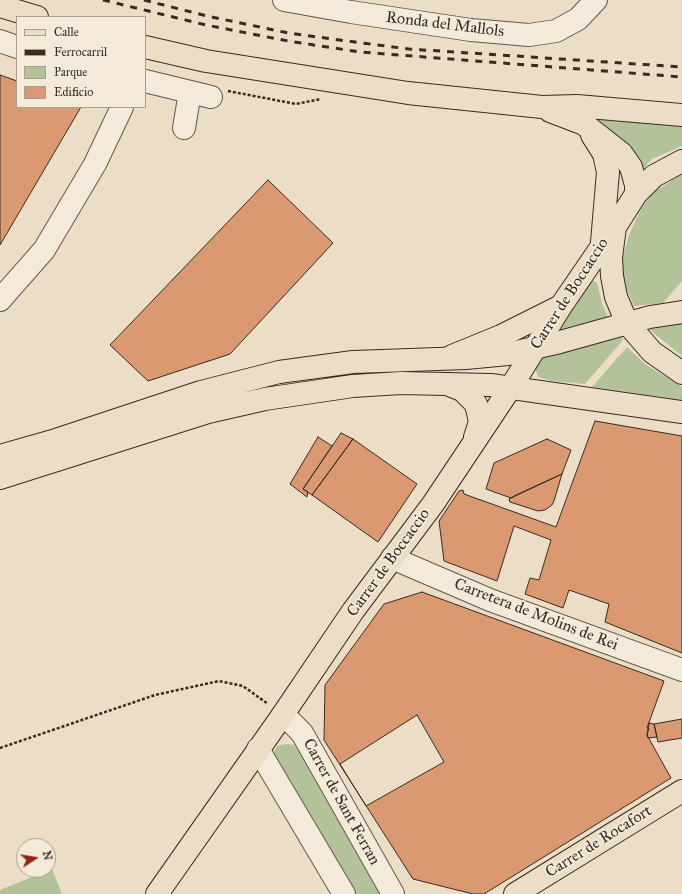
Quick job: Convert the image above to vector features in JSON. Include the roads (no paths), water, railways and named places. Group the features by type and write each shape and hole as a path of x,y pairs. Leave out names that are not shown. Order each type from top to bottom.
{"main road":[{"path":"0,6 34,16"},
{"path":"146,50 386,90 542,107 576,106 682,115"},
{"path":"542,107 584,124 604,138 622,154 631,167 636,185 636,194"},
{"path":"584,124 604,154 608,172 602,246"},
{"name":"Carrer de Boccaccio","path":"157,894 282,716 353,611 433,504 511,387 561,306 636,194 654,176 682,161"},
{"path":"615,227 611,258 612,276 617,301 627,323 652,352 682,373"},
{"path":"446,358 501,336 561,306"},
{"path":"0,456 56,440 201,392 279,372 353,362 489,357 534,349 627,323 682,312"},
{"path":"0,478 58,461 180,420 265,399 353,386 401,383 511,387 682,412"},
{"path":"447,384 457,387 468,395 478,410 479,428 472,446"},
{"name":"Carrer de Rocafort","path":"515,894 682,791"}],"street":[{"name":"Ronda del Mallols","path":"284,0 351,12 471,30 529,35 556,31 578,19 596,0"},
{"path":"0,41 16,47"},
{"path":"146,81 190,92 216,93"},
{"path":"184,128 190,92"},
{"path":"0,300 44,250 95,164 122,108"},
{"name":"Carretera de Molins de Rei","path":"392,558 490,600 682,670"},
{"name":"Carrer de Sant Ferran","path":"282,716 291,722 302,733 393,894"},
{"path":"258,750 344,894"}],"railway":[{"path":"103,0 206,25 288,41 360,52 682,77"},
{"path":"144,0 207,16 288,33 409,49 682,67"}]}
